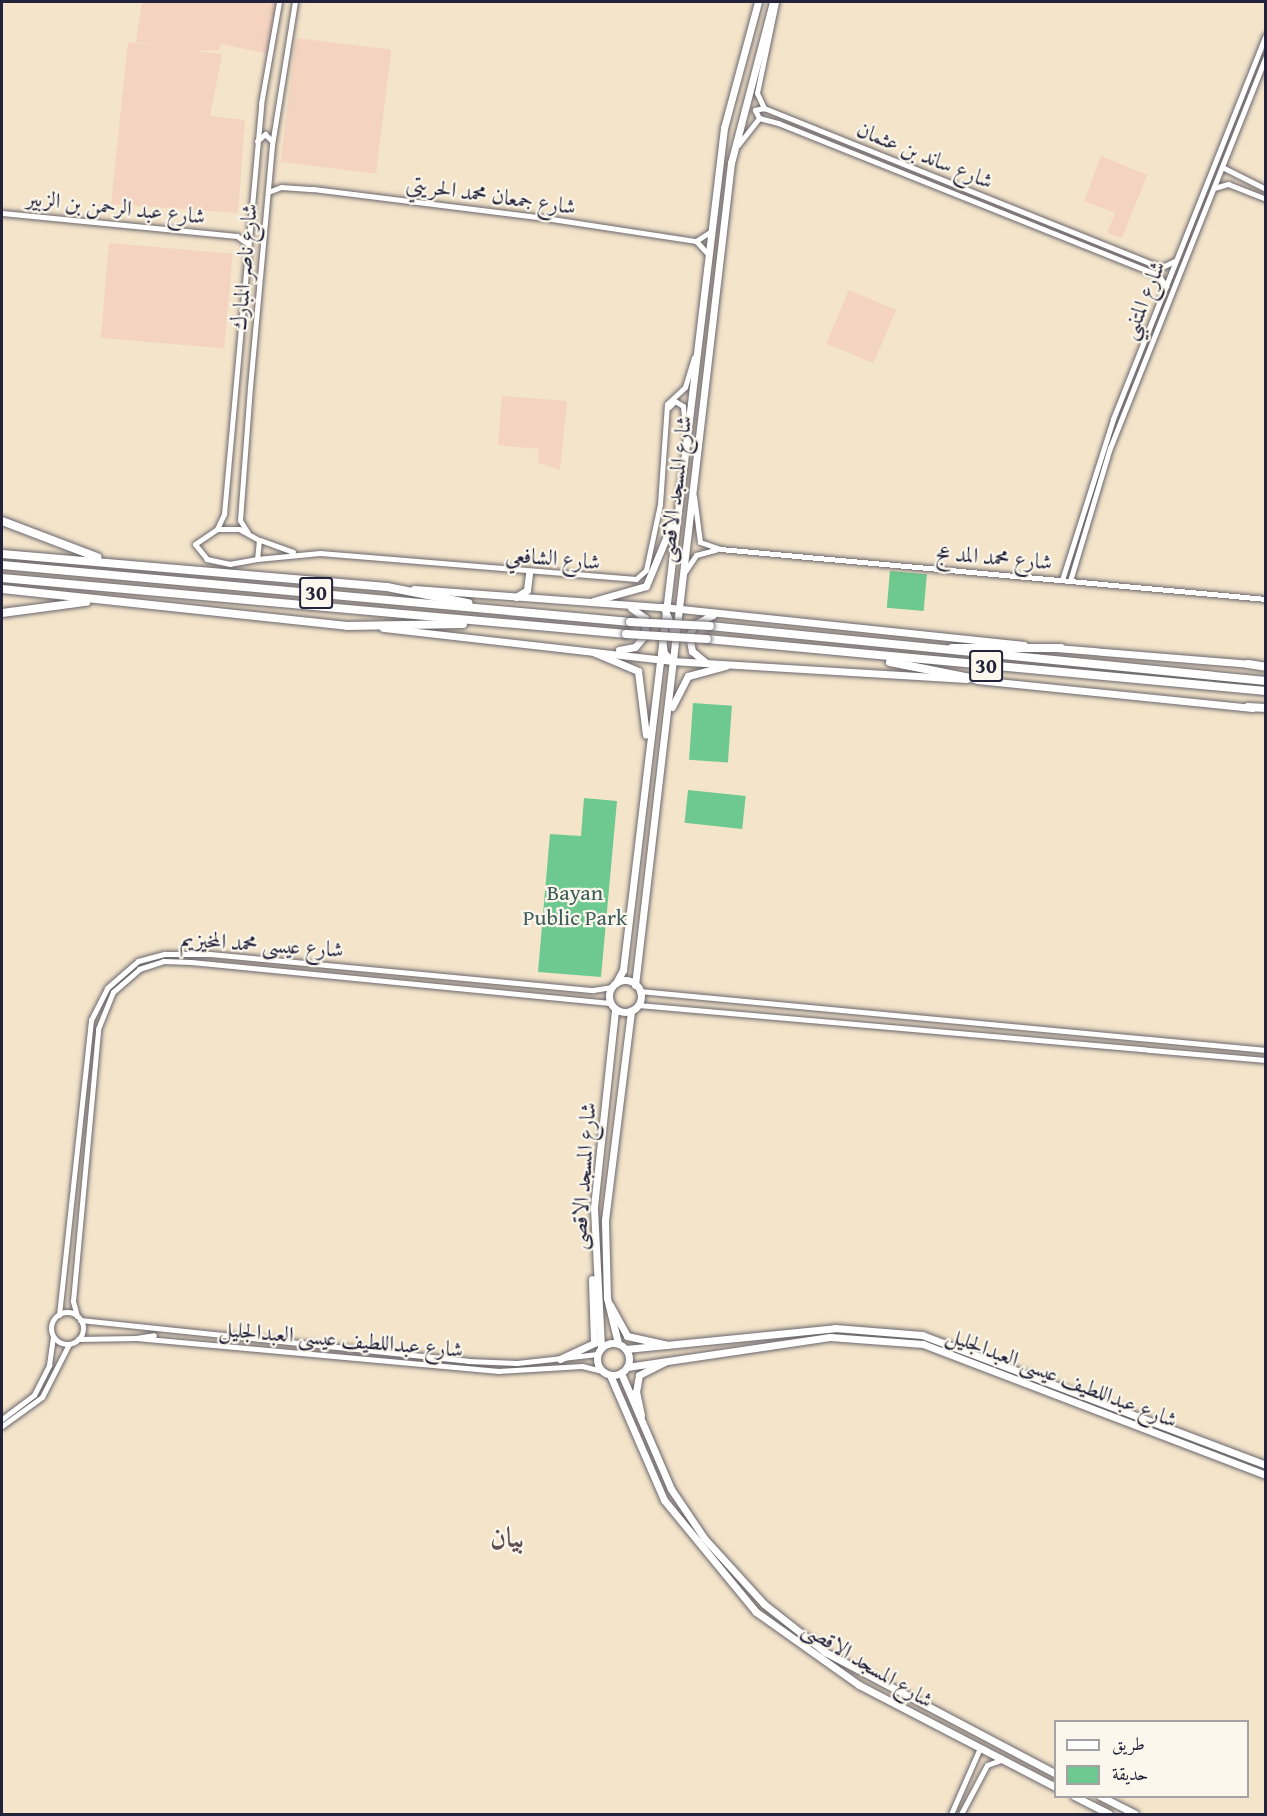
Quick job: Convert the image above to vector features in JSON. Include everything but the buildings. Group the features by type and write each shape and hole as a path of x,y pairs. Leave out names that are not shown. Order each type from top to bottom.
{"highway":[{"path":"2,521 110,562"},
{"path":"3,554 387,587 499,610"},
{"name":"30","path":"2,565 630,622 710,626 924,650 1266,681"},
{"name":"30","path":"2,578 626,634 707,639 1266,692"},
{"path":"2,589 347,626 498,622"},
{"path":"2,612 37,604 114,601"},
{"path":"924,650 1061,648"},
{"path":"868,656 981,680"},
{"path":"1248,664 1266,666"},
{"path":"1248,707 1266,709"}],"main road":[{"name":"شارع المسجد الاقصى","path":"601,1347 595,1265 594,1207 614,985 622,970 647,761 662,607 677,507 722,143 732,91 758,2"},
{"name":"شارع المسجد الاقصى","path":"638,1005 637,988 672,661 730,163 741,113 774,2"},
{"path":"732,91 731,120 741,113"},
{"path":"722,143 731,140 730,163"},
{"path":"700,313 699,365 709,356"},
{"path":"571,603 644,588 656,573 677,507"},
{"path":"514,597 527,590 529,573"},
{"path":"387,587 571,603 662,607 1061,648 1248,664"},
{"path":"610,651 633,648 645,635 644,616 627,606"},
{"path":"662,607 672,617 674,649"},
{"path":"707,663 691,648 690,633 699,620 718,614"},
{"path":"661,619 663,650 672,661"},
{"path":"347,626 573,647 672,661 747,663 981,680 1248,707"},
{"path":"573,647 623,661 638,671 644,685 647,761"},
{"path":"665,732 684,679 747,663"},
{"path":"614,985 637,988"},
{"path":"613,1006 631,1011 638,1005"},
{"name":"شارع المسجد الاقصى","path":"618,1343 607,1299 608,1187 631,1011"},
{"path":"560,1359 594,1342 595,1265"},
{"path":"607,1299 627,1336 643,1344 682,1346"},
{"path":"773,1344 824,1329"},
{"name":"شارع عبداللطيف عيسى العبدالجليل","path":"626,1349 682,1346 824,1329 922,1335 1001,1361 1266,1465"},
{"path":"728,1350 765,1342 767,1336"},
{"name":"شارع عبداللطيف عيسى العبدالجليل","path":"627,1367 702,1353 773,1344 873,1337 956,1353 1266,1475"},
{"path":"618,1343 626,1349 627,1367 621,1373 610,1375 602,1371 597,1354 601,1347 618,1343"},
{"path":"650,1446 637,1399 639,1376 657,1364 702,1353"},
{"path":"956,1353 1001,1361"},
{"path":"1000,1370 1053,1382"},
{"name":"شارع المسجد الاقصى","path":"621,1373 659,1467 704,1538 752,1593 825,1652 1054,1773"},
{"name":"شارع المسجد الاقصى","path":"610,1375 664,1500 729,1584 787,1637 849,1679 1054,1786"},
{"path":"649,1469 652,1464 659,1467"},
{"path":"849,1679 873,1687 878,1682"},
{"path":"940,1727 944,1721 977,1733"},
{"path":"1076,1798 1109,1815"},
{"path":"1102,1798 1135,1815"}],"street":[{"name":"شارع ناصر المبارك","path":"216,529 224,514 257,141 279,2"},
{"name":"شارع ناصر المبارك","path":"248,533 240,520 268,175 288,31 295,2"},
{"path":"732,154 759,118 755,110 764,108 757,93 774,2"},
{"path":"273,32 279,37 288,31"},
{"name":"شارع المتنبي","path":"1062,579 1084,500 1236,106 1266,35"},
{"name":"شارع المتنبي","path":"1070,581 1107,459 1214,188 1237,123 1266,55"},
{"path":"1236,106 1241,107 1237,123"},
{"name":"شارع ساند بن عثمان","path":"764,108 1152,264"},
{"name":"شارع ساند بن عثمان","path":"759,118 1149,272 1166,286"},
{"path":"257,141 266,134 272,145"},
{"path":"1222,167 1238,179 1266,189"},
{"path":"906,177 910,168"},
{"path":"924,183 928,174"},
{"path":"268,175 280,187 268,192"},
{"path":"1235,187 1238,179"},
{"name":"شارع جمعان محمد الحريتي","path":"280,187 696,241"},
{"path":"1214,188 1235,187 1266,199"},
{"name":"شارع عبد الرحمن بن الزبير","path":"2,213 227,235 242,238 249,246"},
{"name":"شارع عبد الرحمن بن الزبير","path":"227,235 250,227"},
{"path":"707,253 696,241 710,232"},
{"path":"1149,272 1152,264 1162,267 1176,260"},
{"path":"244,304 249,312 257,305"},
{"path":"1146,360 1141,354 1153,320"},
{"name":"شارع الشافعي","path":"248,533 259,540 295,552 628,581 642,575 660,504 669,399 688,381 696,348"},
{"path":"667,412 680,402 685,431"},
{"name":"شارع محمد المد عج","path":"693,489 696,532 705,545 720,549 1266,599"},
{"path":"216,529 248,533"},
{"name":"شارع الشافعي","path":"216,529 195,544 207,559 230,564 295,552"},
{"path":"257,559 259,540"},
{"name":"شارع محمد المد عج","path":"683,574 696,555 720,549"},
{"name":"شارع عيسى محمد المخيزيم","path":"59,1315 66,1284 91,1020 107,988 138,961 175,953 254,958 577,988 614,985"},
{"path":"252,968 254,958"},
{"path":"267,969 268,960"},
{"name":"شارع عيسى محمد المخيزيم","path":"78,1318 75,1283 100,1023 113,992 148,965 267,969 576,996 613,1006"},
{"path":"459,986 460,978"},
{"path":"472,987 474,979"},
{"path":"576,996 577,988"},
{"path":"637,988 814,1010 1266,1050"},
{"path":"638,1005 1266,1060"},
{"path":"813,1019 814,1010"},
{"path":"827,1020 828,1011"},
{"path":"91,1020 100,1023"},
{"path":"986,1035 988,1026"},
{"path":"1000,1027 1000,1036"},
{"path":"90,1034 98,1034"},
{"path":"1203,1045 1203,1054"},
{"path":"1217,1046 1217,1055"},
{"path":"81,1124 90,1124"},
{"path":"66,1284 75,1283"},
{"path":"2,1419 34,1395 49,1365 53,1336 51,1325 59,1315 78,1318 78,1339 69,1344 42,1397 2,1426"},
{"name":"شارع عبداللطيف عيسى العبدالجليل","path":"78,1318 161,1332 445,1359 560,1359 597,1354"},
{"path":"136,1338 161,1332"},
{"path":"53,1336 69,1344"},
{"name":"شارع عبداللطيف عيسى العبدالجليل","path":"78,1339 136,1338 376,1359 415,1365 602,1371"},
{"path":"376,1359 407,1360 407,1355"},
{"path":"415,1365 415,1359 445,1359"},
{"path":"951,1815 972,1773 980,1748"},
{"path":"961,1815 991,1760 1009,1762"},
{"path":"972,1773 980,1777"}],"shaded area":[{"path":"142,2 279,2 269,54 221,44 219,50 196,51 222,54 210,116 245,120 238,213 111,204 128,42 162,46 136,42"},
{"path":"296,38 391,50 376,174 281,162"},
{"path":"1101,156 1147,175 1122,238 1107,233 1115,213 1084,201"},
{"path":"109,243 233,254 224,348 101,338"},
{"path":"849,290 896,310 873,363 826,343"},
{"path":"502,396 567,401 560,470 538,463 539,449 498,445"}],"green space":[{"path":"890,571 927,574 924,611 887,608"},
{"path":"693,703 732,706 728,763 689,760"},
{"path":"688,790 746,796 742,829 685,823"},
{"name":"Bayan Public Park","path":"584,798 617,801 601,977 538,972 550,834 581,836"}],"district":[{"name":"بيان","path":"507,1537"}]}
